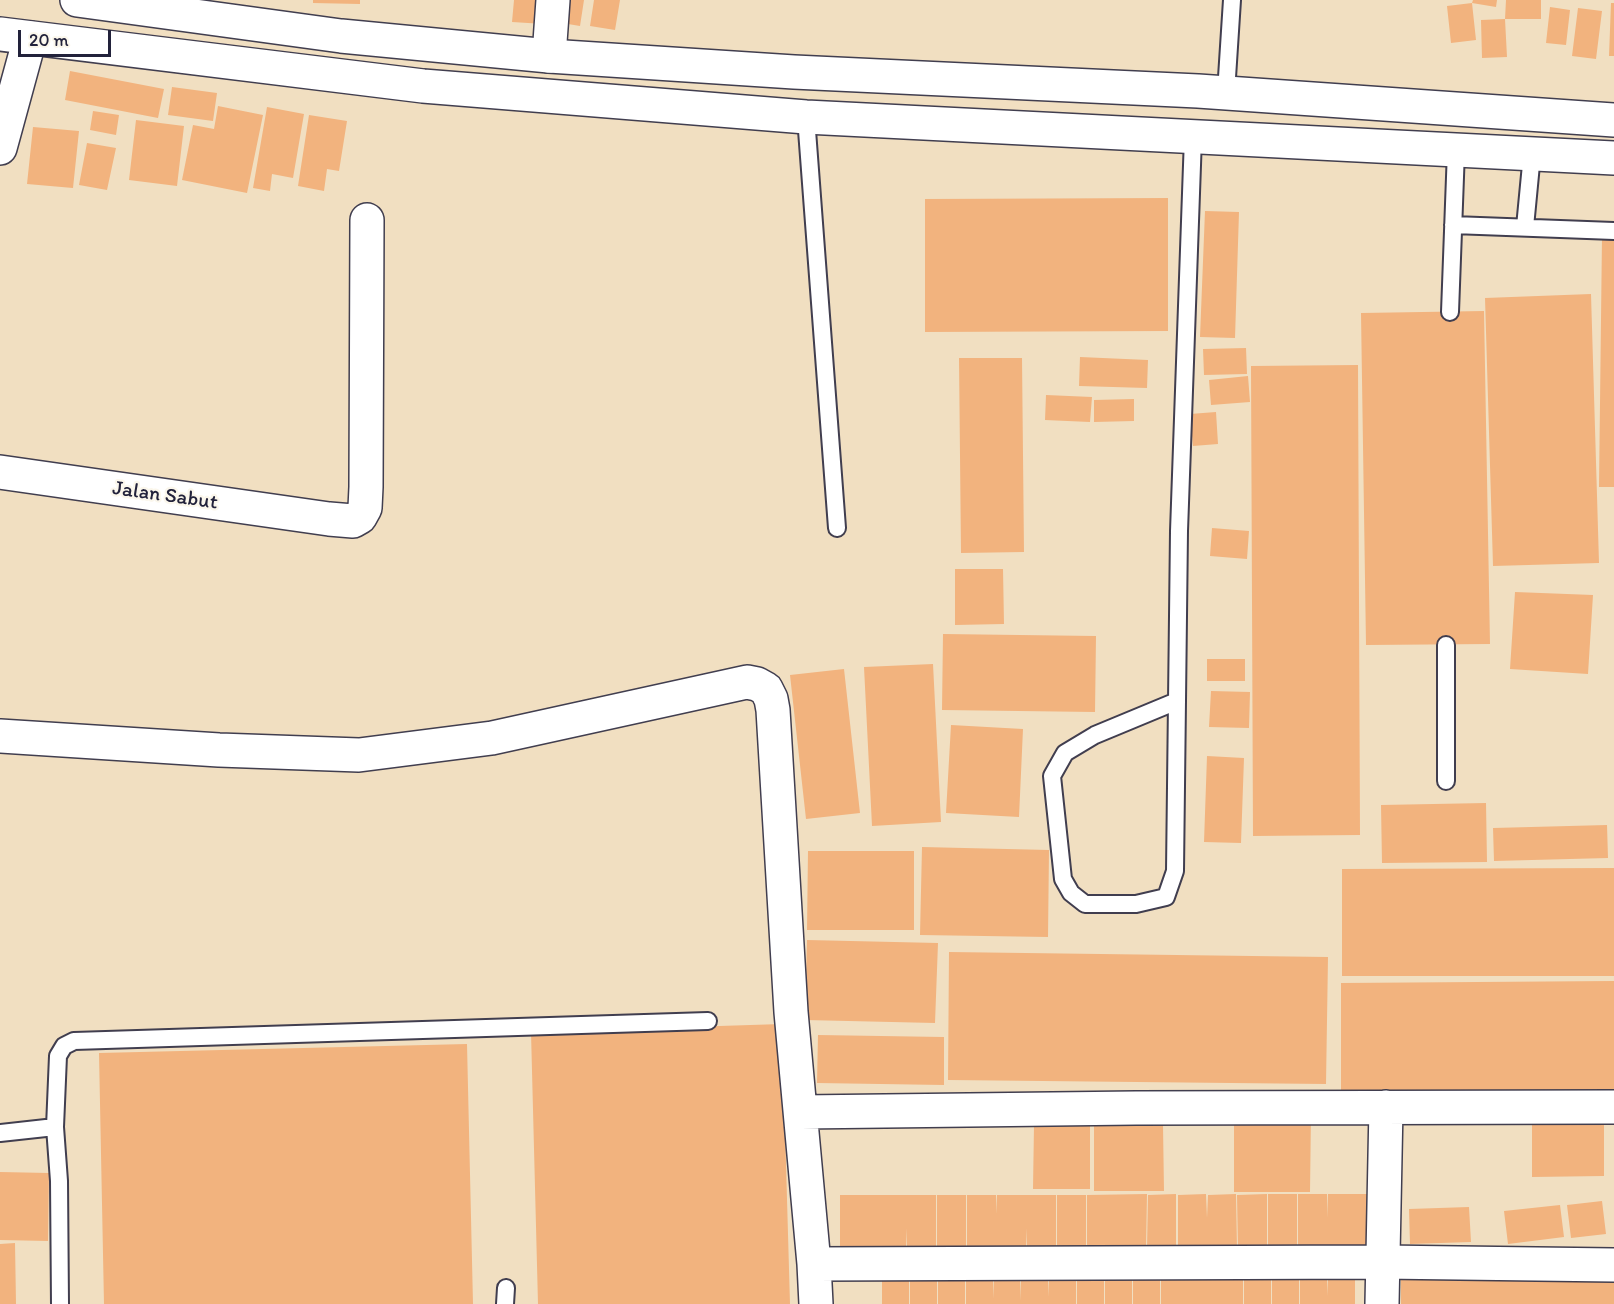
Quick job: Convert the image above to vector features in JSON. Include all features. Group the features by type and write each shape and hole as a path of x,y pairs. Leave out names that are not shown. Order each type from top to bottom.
{"main road":[{"path":"77,0 341,36 549,56 794,72 1212,92 1614,120"},
{"path":"549,56 553,0"},
{"path":"0,148 15,36 423,86 806,117 1614,158"},
{"path":"1193,137 1212,92"},
{"name":"Jalan Sabut","path":"0,472 329,519 353,521 360,517 365,508 367,220"},
{"path":"0,736 207,749 359,755 492,738 747,682 766,689 773,710 791,1012 816,1304"},
{"path":"1382,1304 1386,1107"},
{"path":"801,1112 1614,1107"},
{"path":"814,1264 1382,1262 1614,1265"}],"lane":[{"path":"1212,92 1232,0"},
{"path":"806,117 837,528"},
{"path":"1177,701 1095,735 1065,753 1052,776 1063,879 1071,893 1085,904 1136,904 1166,897 1175,871 1177,701 1179,531 1193,137"},
{"path":"1450,312 1456,150"},
{"path":"1525,226 1532,154"},
{"path":"1453,225 1614,231"},
{"path":"1446,645 1446,782"},
{"path":"60,1304 60,1181 55,1127 58,1056 64,1046 74,1041 708,1021"},
{"path":"0,1133 55,1127"}],"building":[{"path":"313,0 360,0 360,4 313,3"},
{"path":"514,0 546,0 544,24 512,22"},
{"path":"565,0 584,0 580,26 562,23"},
{"path":"594,0 620,0 615,30 590,26"},
{"path":"1473,0 1497,0 1496,7 1472,3"},
{"path":"1506,0 1541,0 1541,19 1505,19"},
{"path":"1472,3 1476,40 1451,43 1447,6"},
{"path":"1611,3 1614,3 1614,56 1609,56"},
{"path":"1550,7 1570,10 1566,45 1546,43"},
{"path":"1578,8 1602,11 1596,59 1572,56"},
{"path":"1505,19 1507,57 1482,58 1481,20"},
{"path":"70,71 164,89 158,118 65,100"},
{"path":"172,87 217,93 213,121 168,115"},
{"path":"218,106 263,115 247,193 182,180 193,125 214,129"},
{"path":"267,107 304,114 293,178 272,174 270,191 253,188"},
{"path":"93,111 119,115 116,135 90,130"},
{"path":"309,115 347,121 339,171 327,169 324,191 298,186"},
{"path":"136,120 184,126 177,186 129,180"},
{"path":"33,127 79,131 73,188 27,184"},
{"path":"87,143 116,148 107,190 79,185"},
{"path":"1168,198 1168,331 925,332 925,199"},
{"path":"1205,211 1239,212 1235,338 1200,337"},
{"path":"1602,236 1614,236 1614,487 1599,487"},
{"path":"1591,294 1599,563 1493,566 1485,298"},
{"path":"1484,311 1490,644 1366,645 1361,313"},
{"path":"1246,348 1247,374 1204,375 1203,349"},
{"path":"1080,357 1148,360 1147,388 1079,386"},
{"path":"959,358 1022,358 1024,552 961,553"},
{"path":"1358,365 1360,835 1253,836 1251,366"},
{"path":"1248,376 1250,402 1211,405 1209,380"},
{"path":"1046,395 1092,397 1090,422 1045,420"},
{"path":"1134,399 1134,421 1094,422 1094,400"},
{"path":"1216,412 1218,444 1193,446 1190,414"},
{"path":"1212,528 1249,531 1247,559 1210,556"},
{"path":"955,569 1003,569 1004,624 955,625"},
{"path":"1515,592 1593,595 1588,674 1510,669"},
{"path":"943,634 1096,636 1095,712 942,710"},
{"path":"1207,659 1245,659 1245,681 1207,681"},
{"path":"933,664 941,822 872,826 864,667"},
{"path":"844,669 860,813 806,819 790,675"},
{"path":"1211,691 1250,692 1249,728 1209,727"},
{"path":"951,725 1023,729 1019,817 946,813"},
{"path":"1207,756 1244,758 1241,843 1204,842"},
{"path":"1486,803 1487,862 1382,863 1381,805"},
{"path":"1607,825 1608,858 1494,861 1493,828"},
{"path":"922,847 1049,850 1048,937 920,935"},
{"path":"808,851 914,851 914,930 807,930"},
{"path":"1614,868 1614,976 1342,976 1342,869"},
{"path":"807,940 938,943 935,1023 805,1020"},
{"path":"949,952 1328,957 1326,1084 948,1080"},
{"path":"1614,981 1614,1096 1341,1099 1341,983"},
{"path":"782,1024 790,1304 538,1304 531,1032"},
{"path":"818,1035 944,1037 944,1085 817,1083"},
{"path":"467,1044 473,1304 104,1304 99,1053"},
{"path":"1234,1112 1311,1112 1310,1192 1234,1192"},
{"path":"1604,1121 1604,1176 1532,1177 1532,1122"},
{"path":"1034,1125 1090,1125 1090,1189 1033,1189"},
{"path":"1094,1125 1163,1125 1164,1191 1094,1191"},
{"path":"0,1172 49,1173 48,1241 0,1240"},
{"path":"1147,1194 1146,1249 1087,1249 1087,1195"},
{"path":"1176,1194 1176,1249 1147,1249 1148,1195"},
{"path":"1206,1194 1207,1218 1208,1195 1236,1194 1237,1248 1178,1249 1178,1195"},
{"path":"1267,1194 1267,1248 1238,1249 1237,1195"},
{"path":"1268,1194 1297,1194 1297,1248 1268,1248"},
{"path":"1298,1194 1327,1194 1328,1218 1328,1194 1372,1194 1373,1248 1298,1249"},
{"path":"840,1195 936,1195 936,1249 907,1249 906,1228 906,1249 840,1250"},
{"path":"937,1195 966,1195 966,1249 937,1249"},
{"path":"967,1195 996,1195 997,1214 997,1195 1056,1195 1056,1249 1027,1249 1027,1228 1026,1249 967,1249"},
{"path":"1057,1195 1086,1195 1086,1249 1057,1249"},
{"path":"1602,1201 1606,1234 1571,1238 1567,1205"},
{"path":"1560,1205 1564,1237 1508,1244 1504,1211"},
{"path":"1469,1207 1471,1242 1410,1244 1409,1209"},
{"path":"15,1243 16,1304 0,1304 0,1244"},
{"path":"1299,1277 1299,1304 1272,1304 1272,1278"},
{"path":"1300,1277 1327,1278 1328,1296 1328,1278 1355,1277 1355,1304 1300,1304"},
{"path":"938,1278 965,1278 965,1304 938,1304"},
{"path":"993,1278 994,1299 994,1278 1020,1278 1021,1301 1021,1278 1048,1278 1049,1297 1049,1278 1076,1278 1076,1304 966,1304 966,1279"},
{"path":"1077,1278 1104,1278 1104,1304 1077,1304"},
{"path":"1105,1278 1132,1278 1132,1304 1105,1304"},
{"path":"1133,1278 1160,1278 1160,1304 1133,1304"},
{"path":"1161,1278 1243,1278 1243,1304 1161,1304"},
{"path":"1244,1278 1271,1278 1271,1304 1244,1304"},
{"path":"1614,1278 1614,1304 1401,1304 1401,1279"},
{"path":"882,1279 909,1279 909,1304 882,1304"},
{"path":"910,1279 937,1279 937,1304 910,1304"}]}
